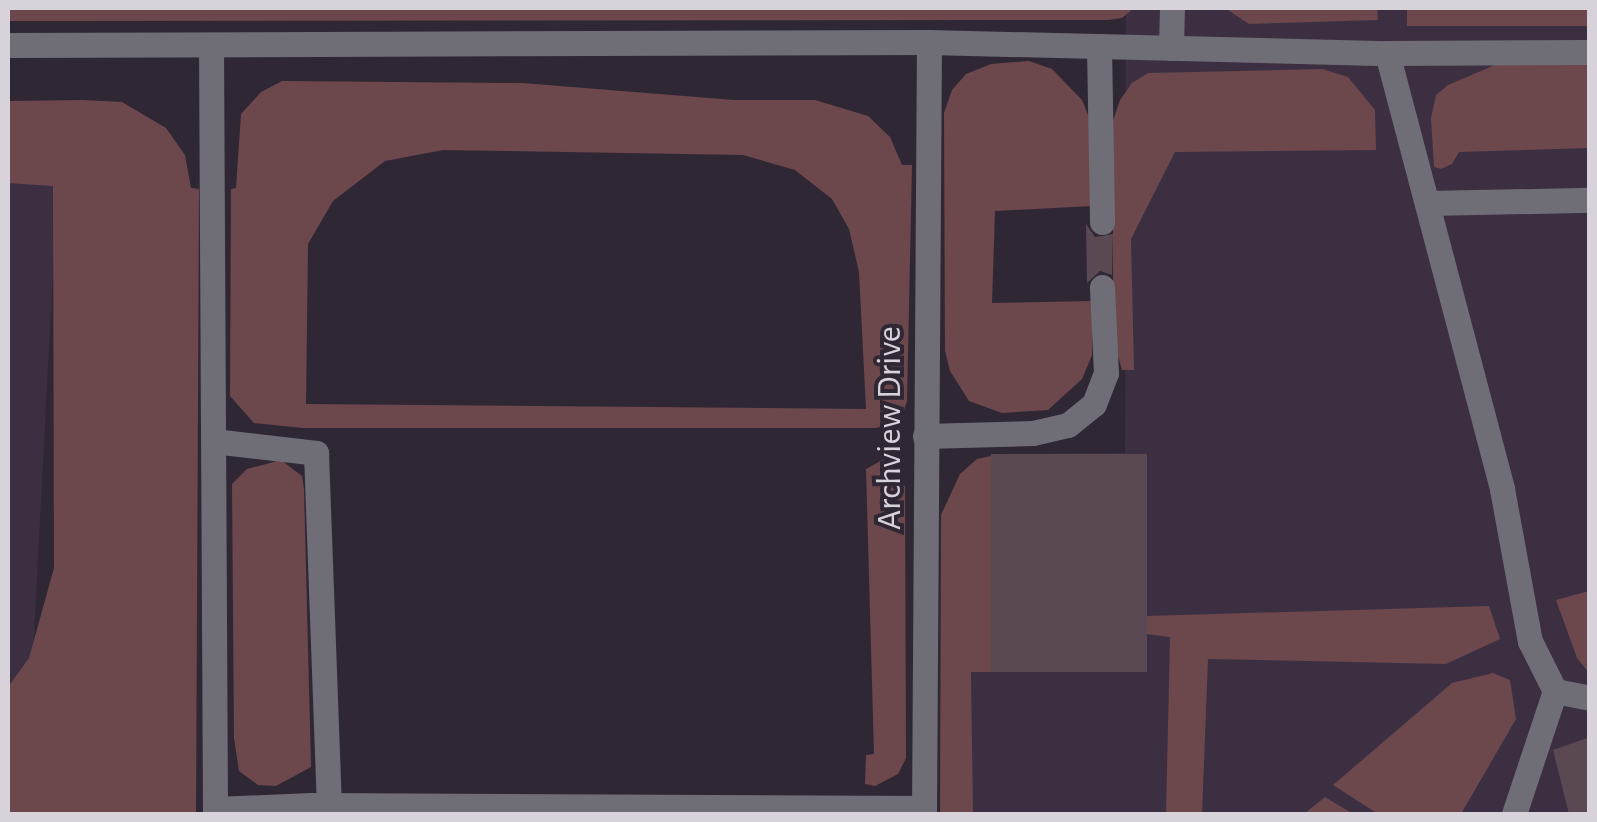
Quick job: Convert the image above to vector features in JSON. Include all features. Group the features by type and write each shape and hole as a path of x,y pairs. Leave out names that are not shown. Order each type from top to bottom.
{"lane":[{"path":"1172,8 1172,48"},
{"path":"8,45 929,42 1387,53 1590,52"},
{"name":"Archview Drive","path":"924,811 929,42"},
{"path":"212,45 215,812 314,808 924,811"},
{"path":"1099,46 1102,222"},
{"path":"1387,53 1502,490 1530,641 1555,690 1514,814"},
{"path":"1427,203 1590,200"},
{"path":"925,436 1033,434 1068,425 1094,404 1106,373 1102,287"},
{"path":"214,441 316,453 314,808"},
{"path":"1555,690 1590,698"}],"shaded area":[{"path":"8,8 1134,8 1122,18 1108,20 8,21"},
{"path":"1126,8 1589,8 1589,814 962,814 960,672 991,671 991,454 1125,453"},
{"path":"1225,8 1377,8 1378,20 1249,24"},
{"path":"1407,8 1589,8 1589,26 1407,26"},
{"path":"1029,61 1052,69 1082,100 1092,125 1091,206 995,211 992,303 1092,301 1092,355 1082,379 1048,410 1002,413 969,401 950,371 945,351 944,113 952,90 966,74 991,64"},
{"path":"1589,61 1589,148 1459,152 1452,164 1441,169 1434,167 1431,118 1436,95 1448,85 1502,62"},
{"path":"1322,69 1348,77 1375,110 1376,150 1175,152 1131,239 1134,370 1122,370 1113,338 1113,121 1120,100 1132,83 1148,73"},
{"path":"282,81 522,83 734,100 815,100 868,116 890,137 902,165 912,165 907,401 903,413 897,421 876,428 303,428 254,423 230,396 231,189 236,188 241,114 261,92","holes":["443,150 743,155 795,170 832,199 849,229 859,272 866,409 306,404 308,244 333,201 385,161"]},
{"path":"8,101 122,102 166,128 185,155 191,188 199,189 196,814 8,814 8,687 29,658 54,568 53,186 8,183"},
{"path":"8,175 58,178 25,814 8,814"},
{"path":"991,456 991,672 971,672 973,814 940,814 941,515 960,474 977,459"},
{"path":"884,459 893,463 905,487 906,758 898,774 875,786 865,784 866,755 874,754 866,469"},
{"path":"281,460 302,476 304,489 311,767 276,786 258,785 239,771 234,738 232,484 247,469"},
{"path":"1590,591 1589,673 1577,658 1556,600"},
{"path":"1489,606 1500,639 1446,664 1208,659 1202,814 1166,814 1170,637 1147,634 1147,616"},
{"path":"1493,673 1510,680 1516,719 1461,814 1378,814 1333,785 1452,683"},
{"path":"1325,797 1353,814 1304,814"}],"building":[{"path":"1086,224 1095,237 1113,234 1112,275 1100,271 1087,283"},
{"path":"991,454 1147,454 1147,672 991,672"},
{"path":"1590,737 1590,814 1569,814 1553,750"}]}
